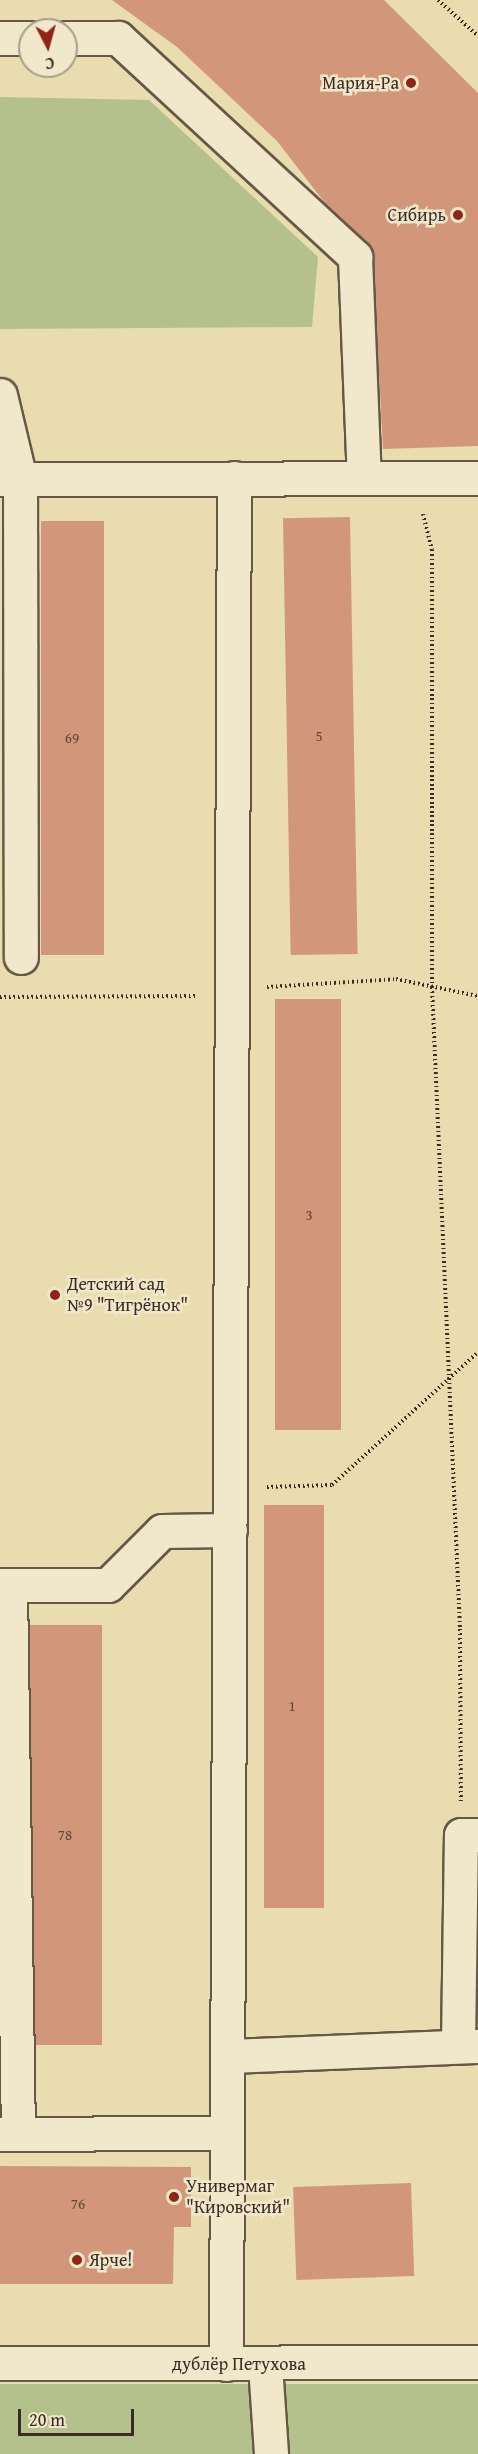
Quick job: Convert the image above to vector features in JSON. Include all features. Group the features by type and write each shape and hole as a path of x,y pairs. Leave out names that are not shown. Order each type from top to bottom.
{"street":[{"path":"0,38 18,38"},
{"path":"78,38 118,38 355,257 364,478"},
{"path":"0,395 10,479 21,957"},
{"path":"226,2364 234,478"},
{"path":"10,479 478,478"},
{"path":"227,2133 9,2134 5,1585 108,1585 162,1531 230,1530"},
{"path":"228,2056 468,2046 469,1835"},
{"name":"дублёр Петухова","path":"0,2363 264,2365 478,2362"},
{"path":"264,2365 271,2454"}],"path":[{"path":"438,0 478,36"},
{"path":"414,478 432,550 432,987 469,1835"},
{"path":"230,1488 332,1485 478,1352"}],"green space":[{"path":"0,97 149,100 318,257 312,327 0,329"},
{"path":"0,2384 478,2384 478,2454 0,2454"}],"building":[{"path":"112,0 384,0 478,93 478,446 383,449 373,265 277,141 177,47"},
{"path":"350,517 358,954 291,955 283,518"},
{"path":"41,521 104,521 104,955 41,955"},
{"path":"275,999 341,999 341,1430 275,1430"},
{"path":"264,1505 324,1505 324,1908 264,1908"},
{"path":"27,1625 102,1625 102,2045 27,2045"},
{"path":"0,2166 191,2167 191,2227 174,2227 173,2284 0,2284"},
{"path":"411,2183 414,2276 296,2280 293,2187"}],"place":[{"name":"Мария-Ра","path":"411,83"},
{"name":"Сибирь","path":"458,215"},
{"name":"Детский сад №9 \"Тигрёнок\"","path":"55,1295"},
{"name":"Универмаг \"Кировский\"","path":"174,2197"},
{"name":"Ярче!","path":"77,2260"}]}
